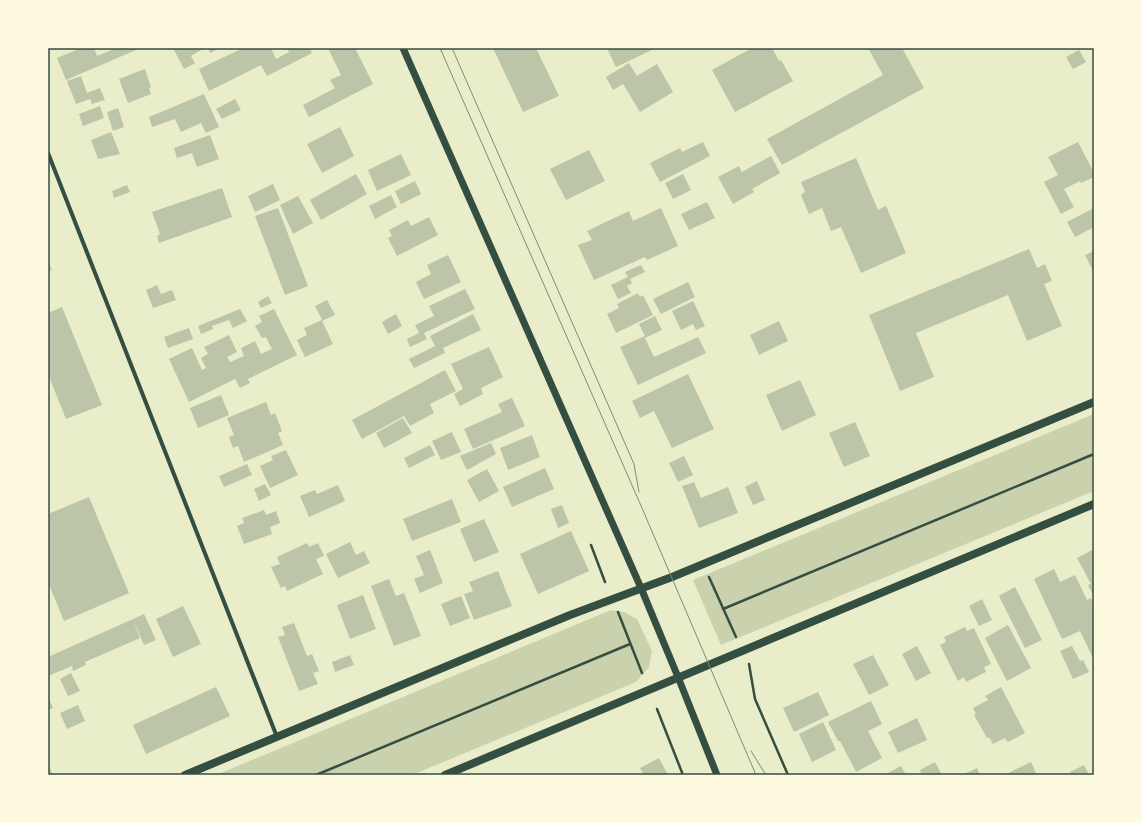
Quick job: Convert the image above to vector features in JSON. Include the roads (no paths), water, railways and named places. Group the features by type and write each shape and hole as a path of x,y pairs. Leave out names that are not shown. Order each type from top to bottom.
{"main road":[{"path":"185,775 570,615 672,577 1094,402"},
{"path":"445,775 1094,504"}],"street":[{"path":"403,48 641,588 717,775"},
{"path":"48,153 277,737"}],"tram line":[{"path":"440,48 642,508 756,775"},
{"path":"452,48 634,464 639,492"},
{"path":"751,751 766,775"}]}
